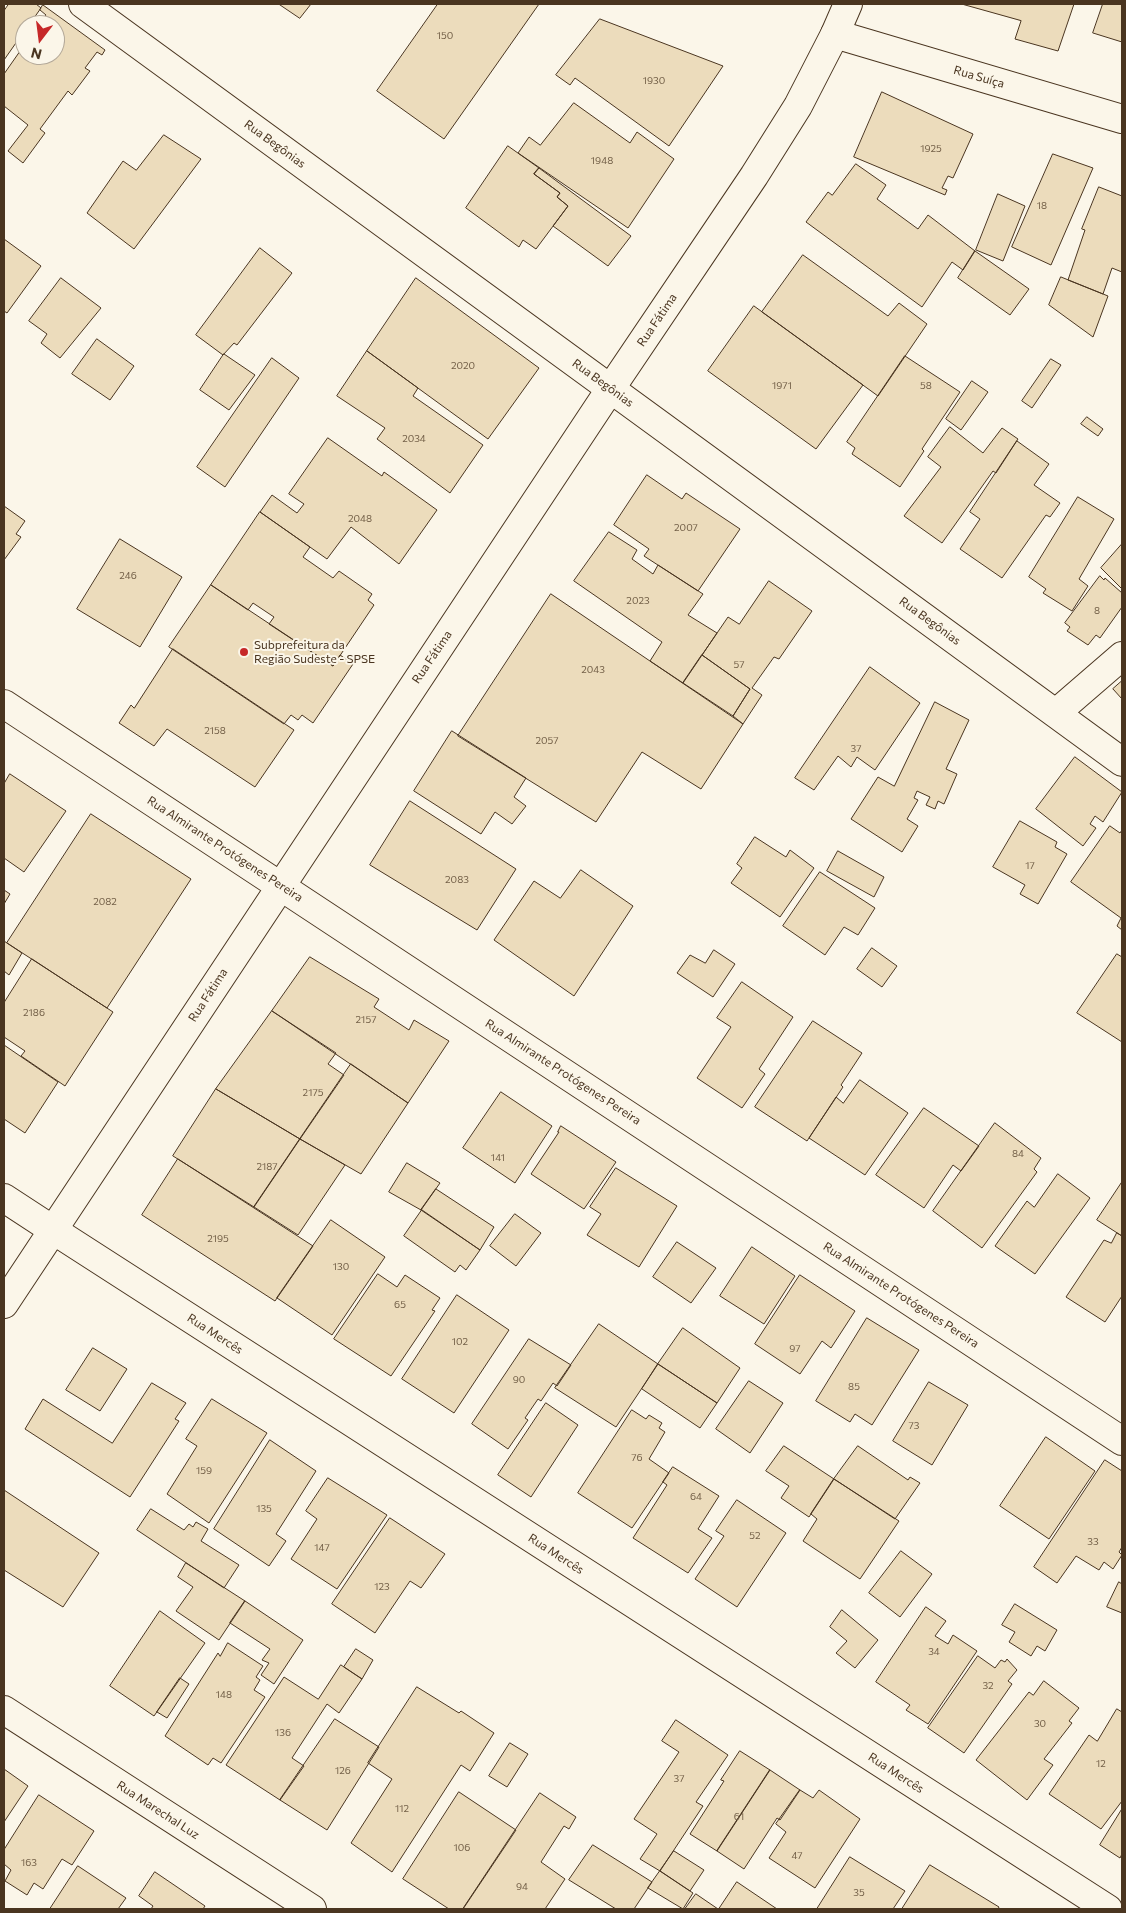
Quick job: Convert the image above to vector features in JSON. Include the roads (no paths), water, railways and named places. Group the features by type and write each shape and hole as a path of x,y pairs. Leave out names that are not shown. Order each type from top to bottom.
{"street":[{"name":"Rua Begônias","path":"83,4 1122,762"},
{"name":"Rua Fátima","path":"4,1304 611,388 754,176 798,106 835,34 848,4"},
{"name":"Rua Suíça","path":"835,34 1122,119"},
{"path":"1056,713 1122,656"},
{"name":"Rua Almirante Protógenes Pereira","path":"4,704 1122,1440"},
{"name":"Rua Mercês","path":"4,1198 1108,1909"},
{"name":"Rua Marechal Luz","path":"4,1710 312,1909"}],"place":[{"name":"Subprefeitura da Região Sudeste - SPSE","path":"244,652"}]}
